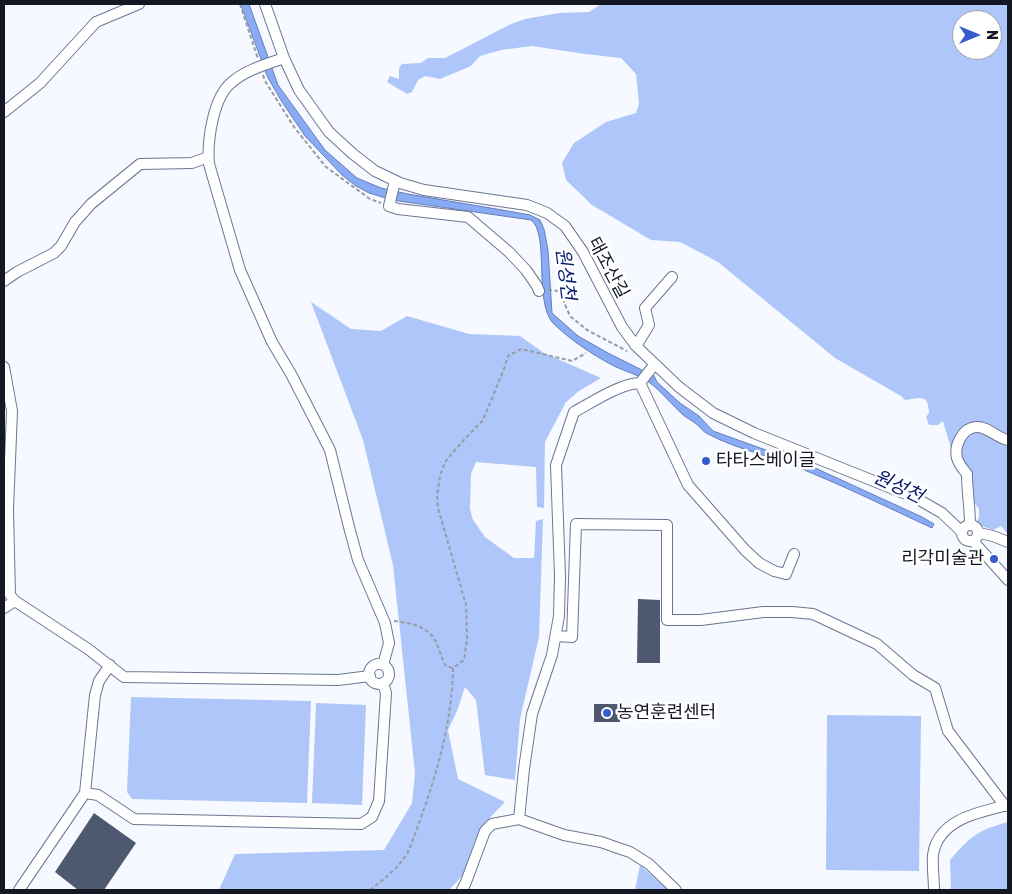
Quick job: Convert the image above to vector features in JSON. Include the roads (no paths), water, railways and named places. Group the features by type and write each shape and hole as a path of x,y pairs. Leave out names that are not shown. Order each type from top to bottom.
{"street":[{"path":"4,112 40,83 96,22 139,4"},
{"name":"태조산길","path":"265,4 284,58 299,90 329,132 353,154 395,184 527,205 547,213 565,226 583,252 634,350 652,367 713,413 754,433 916,498 942,513 962,532"},
{"path":"284,58 261,66 230,83 222,96 214,119 210,138 209,164 240,270 272,342 291,374 330,450 358,560 384,620 389,643 383,665 388,673 387,679 383,683"},
{"path":"4,281 17,272 54,253 61,246 75,222 91,204 140,164 192,163 208,157"},
{"path":"395,184 390,204 398,209 468,217 509,252 526,270 539,291"},
{"path":"634,350 649,325 645,308 672,277"},
{"path":"4,367 12,411 6,517 10,595 15,601 88,649 124,677 338,680 370,676"},
{"path":"519,818 532,714 552,656 559,616 560,576 556,465 574,412 634,383 641,382 652,367"},
{"path":"641,382 688,485 714,517 759,563 774,571 786,574 794,554"},
{"path":"970,524 967,474 960,467 957,457 956,449 958,443 968,430 975,427 985,428 994,435 1008,440"},
{"path":"556,636 572,637 576,524 667,525 667,620 701,620 763,612 813,614 877,644 913,675 935,688 948,731 1007,805 967,816 946,831 938,842 933,855 934,890"},
{"path":"970,524 964,527 962,532 965,539 993,536 1008,542"},
{"path":"970,524 975,526 976,537 1008,580"},
{"path":"4,608 15,601"},
{"path":"19,890 85,793 95,695 99,681 110,665"},
{"path":"383,665 374,666 370,671 370,676 374,682 383,683"},
{"path":"85,793 98,795 134,819 360,824 372,817 380,800 386,693 383,683"},
{"path":"462,890 485,831 492,824 519,818 564,835 601,842 630,852 649,864 676,890"}],"place":[{"name":"타타스베이글","path":"706,461"},
{"name":"리각미술관","path":"994,559"},
{"name":"농연훈련센터","path":"607,713"}],"water label":[{"name":"원성천","path":"565,274"},
{"name":"원성천","path":"898,487"}]}
